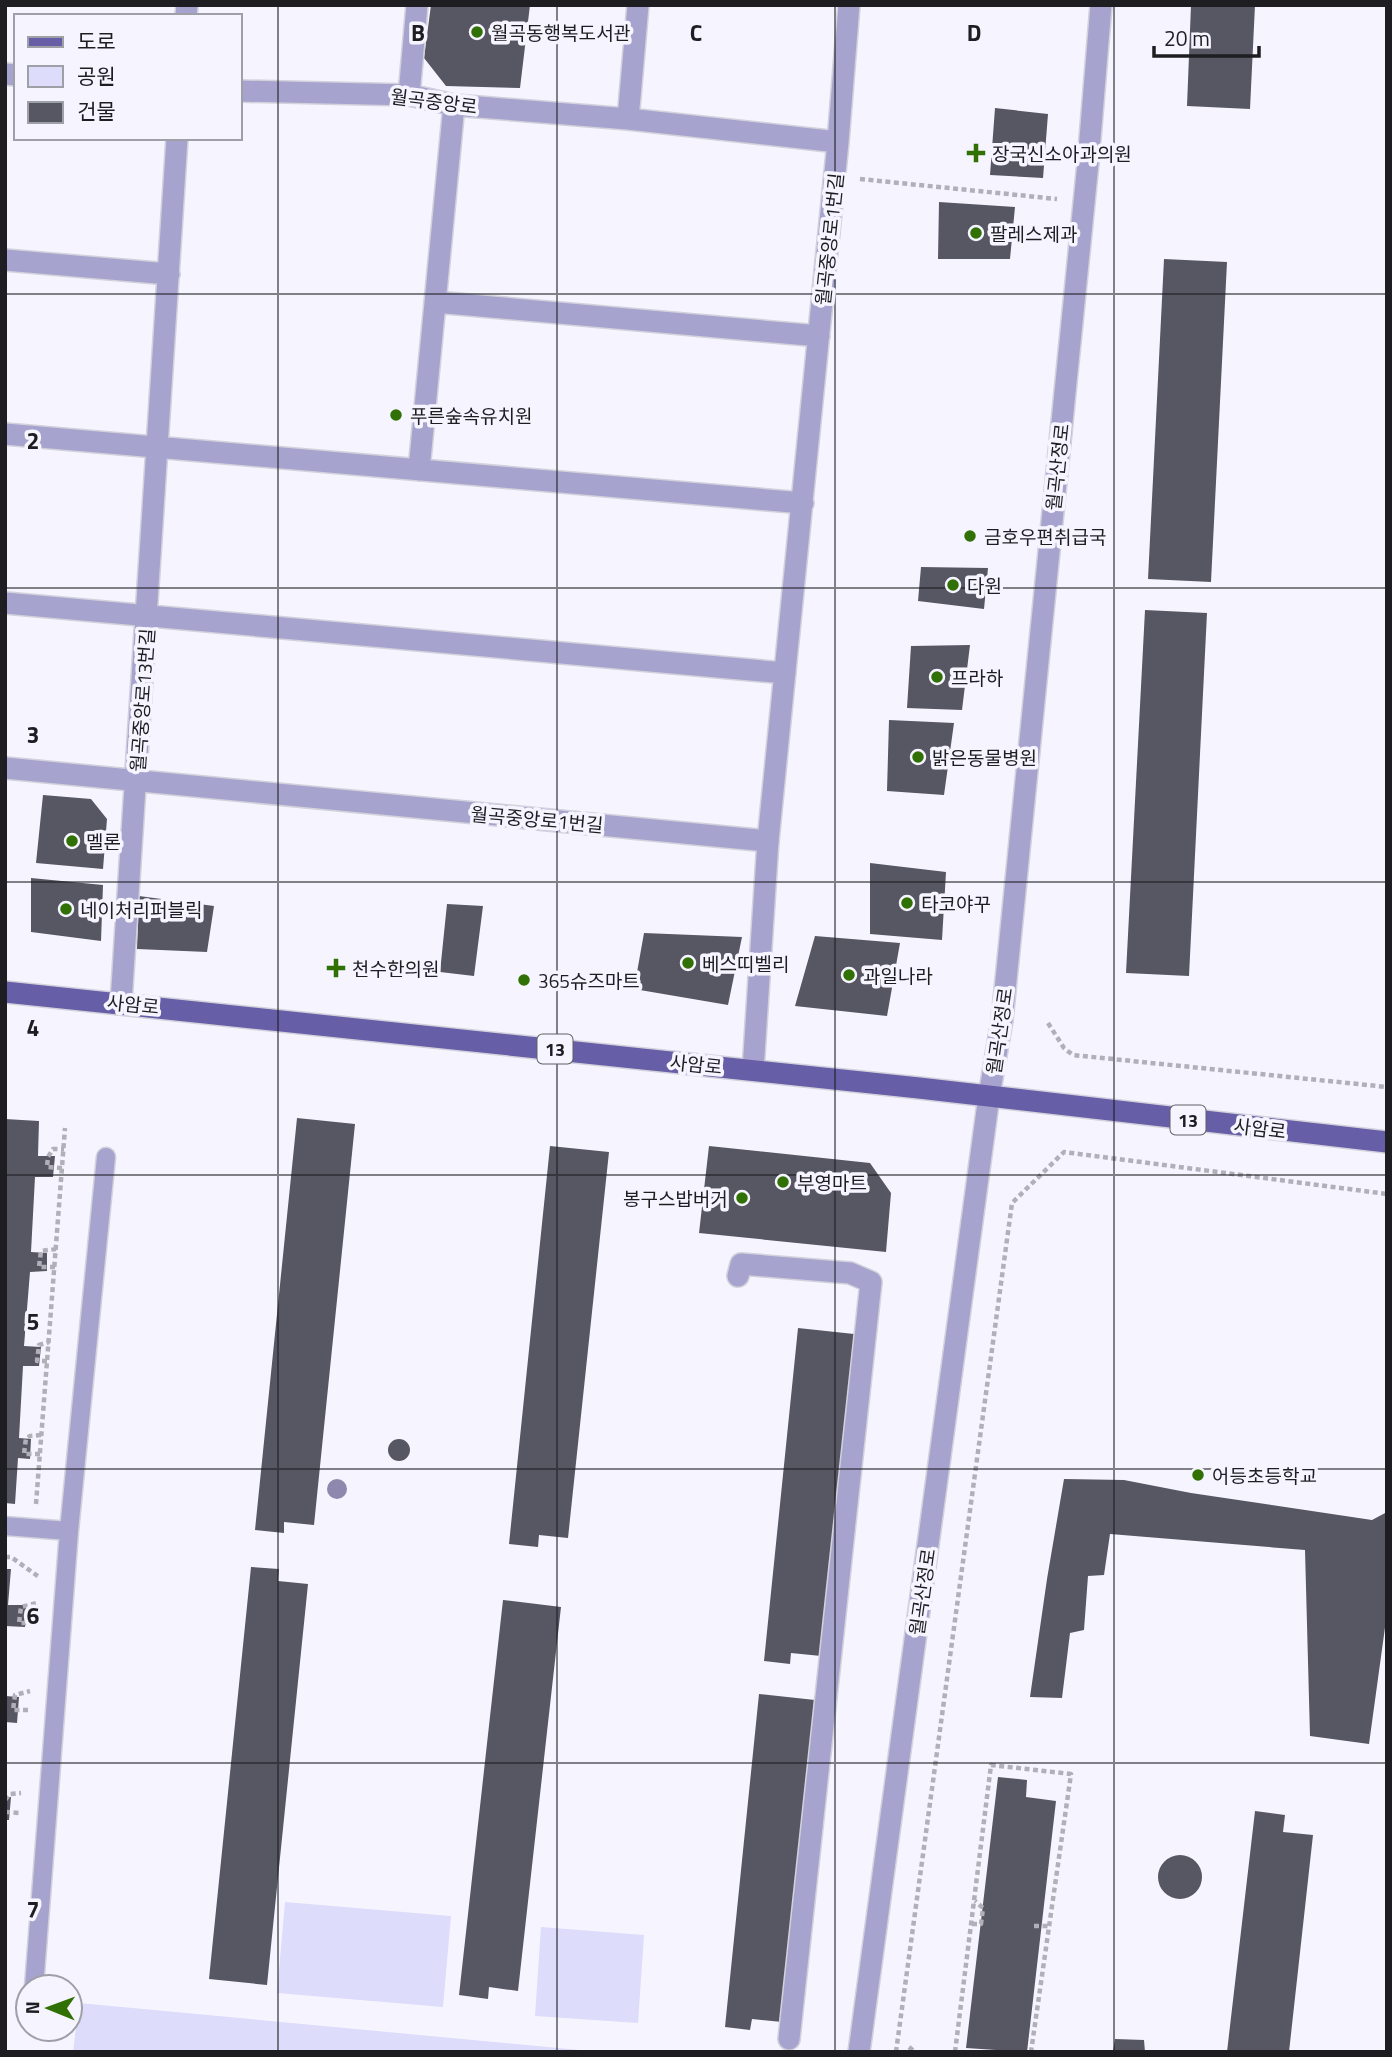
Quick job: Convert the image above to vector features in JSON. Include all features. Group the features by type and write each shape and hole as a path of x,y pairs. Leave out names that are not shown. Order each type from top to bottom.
{"main road":[{"name":"사암로","path":"5,992 753,1070 1387,1142"}],"street":[{"path":"409,95 418,5"},
{"path":"628,118 638,5"},
{"name":"월곡중앙로1번길","path":"137,781 768,841 835,176 849,5"},
{"name":"월곡산정로","path":"859,2052 989,1096 1002,1020 1084,202 1101,5"},
{"name":"월곡중앙로","path":"242,91 409,95 454,105 628,118 838,142"},
{"path":"419,470 454,105"},
{"name":"월곡중앙로13번길","path":"5,768 137,781 177,140"},
{"path":"5,260 169,274"},
{"path":"435,302 819,336"},
{"path":"5,434 803,503"},
{"name":"월곡중앙로13번길","path":"5,603 148,615"},
{"path":"148,615 785,673"},
{"path":"121,1003 137,781"},
{"path":"753,1070 768,841"},
{"path":"738,1276 741,1264 850,1273 871,1282 789,2039"}],"lane":[{"path":"35,1973 69,1531 107,1157"},
{"path":"5,1526 69,1531"}],"path":[{"path":"835,176 1084,202"},
{"path":"1048,1023 1064,1048 1073,1055 1387,1087"},
{"path":"33,1528 65,1128"},
{"path":"62,1168 47,1167 48,1157 53,1149 64,1149"},
{"path":"897,2052 1012,1203 1063,1152 1387,1194"},
{"path":"55,1267 39,1266 41,1251 56,1249"},
{"path":"47,1361 37,1361 37,1350 39,1345 49,1342"},
{"path":"40,1454 24,1454 26,1438 42,1436"},
{"path":"36,1623 19,1623 21,1607 37,1603"},
{"path":"29,1710 13,1710 15,1695 30,1691"},
{"path":"956,2052 991,1765 1071,1774 1031,2052"},
{"path":"5,1800 10,1794 21,1793"},
{"path":"5,1812 20,1813"},
{"path":"972,1924 981,1924 983,1909 975,1901"},
{"path":"1034,1926 1049,1926"},
{"path":"909,2047 915,2052"}],"green space":[{"path":"285,1902 451,1916 443,2007 277,1993"},
{"path":"541,1927 644,1935 638,2023 535,2016"},
{"path":"84,2003 601,2052 73,2052 74,2043 84,2043"}],"building":[{"name":"월곡동행복도서관","path":"431,5 530,5 520,88 446,86 424,58"},
{"path":"1191,5 1255,5 1250,109 1187,106"},
{"path":"995,108 1048,114 1043,178 990,175"},
{"name":"팔레스제과","path":"939,202 1015,207 1010,259 938,259"},
{"path":"1164,259 1227,262 1211,582 1148,579"},
{"name":"다원","path":"921,567 988,568 984,609 918,601"},
{"path":"1145,610 1207,613 1189,976 1126,973"},
{"name":"프라하","path":"970,645 962,710 907,708 911,646"},
{"name":"밝은동물병원","path":"889,720 954,723 944,795 887,791"},
{"name":"멜론","path":"43,795 91,799 107,819 103,869 36,863"},
{"name":"타코야꾸","path":"870,863 946,872 942,940 870,934"},
{"name":"네이처리퍼블릭","path":"31,878 103,885 101,941 31,932"},
{"path":"139,896 214,906 207,952 137,949"},
{"path":"447,904 483,906 474,976 440,972"},
{"name":"베스띠벨리","path":"644,933 742,937 728,1005 634,989"},
{"name":"과일나라","path":"815,936 900,943 887,1016 795,1006"},
{"path":"297,1118 355,1124 314,1525 284,1522 284,1533 255,1530"},
{"path":"5,1119 39,1121 38,1156 55,1156 53,1177 35,1177 31,1252 47,1253 47,1271 30,1272 24,1346 41,1347 39,1366 23,1366 19,1438 31,1439 30,1459 18,1458 15,1504 5,1503"},
{"path":"550,1146 609,1152 568,1538 539,1535 538,1547 509,1544"},
{"path":"709,1146 870,1163 891,1193 886,1252 699,1233"},
{"path":"798,1328 854,1334 821,1656 791,1653 790,1664 764,1661"},
{"path":"399,1439 407,1442 410,1450 407,1458 399,1461 391,1458 388,1450 391,1442"},
{"path":"1064,1479 1124,1480 1191,1493 1372,1520 1387,1512 1387,1613 1369,1744 1310,1736 1305,1550 1110,1534 1104,1575 1088,1576 1084,1630 1070,1633 1062,1698 1030,1697"},
{"path":"251,1567 279,1569 278,1581 308,1584 267,1985 209,1979"},
{"path":"5,1569 11,1569 8,1605 27,1605 25,1627 5,1626"},
{"path":"503,1600 561,1607 518,1991 489,1987 488,1999 459,1995"},
{"path":"759,1694 815,1700 782,2022 752,2019 750,2030 725,2027"},
{"path":"5,1696 19,1697 17,1723 5,1722"},
{"path":"998,1777 1027,1780 1026,1797 1056,1801 1027,2052 966,2048"},
{"path":"5,1797 11,1797 9,1820 5,1820"},
{"path":"1255,1811 1285,1815 1283,1832 1313,1835 1289,2052 1227,2052"},
{"path":"1180,1855 1195,1862 1202,1877 1195,1892 1180,1899 1165,1892 1158,1877 1165,1862"},
{"path":"1115,2039 1144,2040 1145,2052 1113,2052"}],"place":[{"name":"월곡동행복도서관","path":"477,32"},
{"name":"장국신소아과의원","path":"976,153"},
{"name":"팔레스제과","path":"976,233"},
{"name":"푸른숲속유치원","path":"396,415"},
{"name":"금호우편취급국","path":"970,536"},
{"name":"다원","path":"953,585"},
{"name":"프라하","path":"937,677"},
{"name":"밝은동물병원","path":"918,757"},
{"name":"멜론","path":"72,841"},
{"name":"타코야꾸","path":"907,903"},
{"name":"네이처리퍼블릭","path":"66,909"},
{"name":"베스띠벨리","path":"688,963"},
{"name":"천수한의원","path":"336,968"},
{"name":"과일나라","path":"849,975"},
{"name":"365슈즈마트","path":"524,980"},
{"name":"부영마트","path":"783,1182"},
{"name":"봉구스밥버거","path":"742,1198"},
{"name":"어등초등학교","path":"1198,1475"}]}
